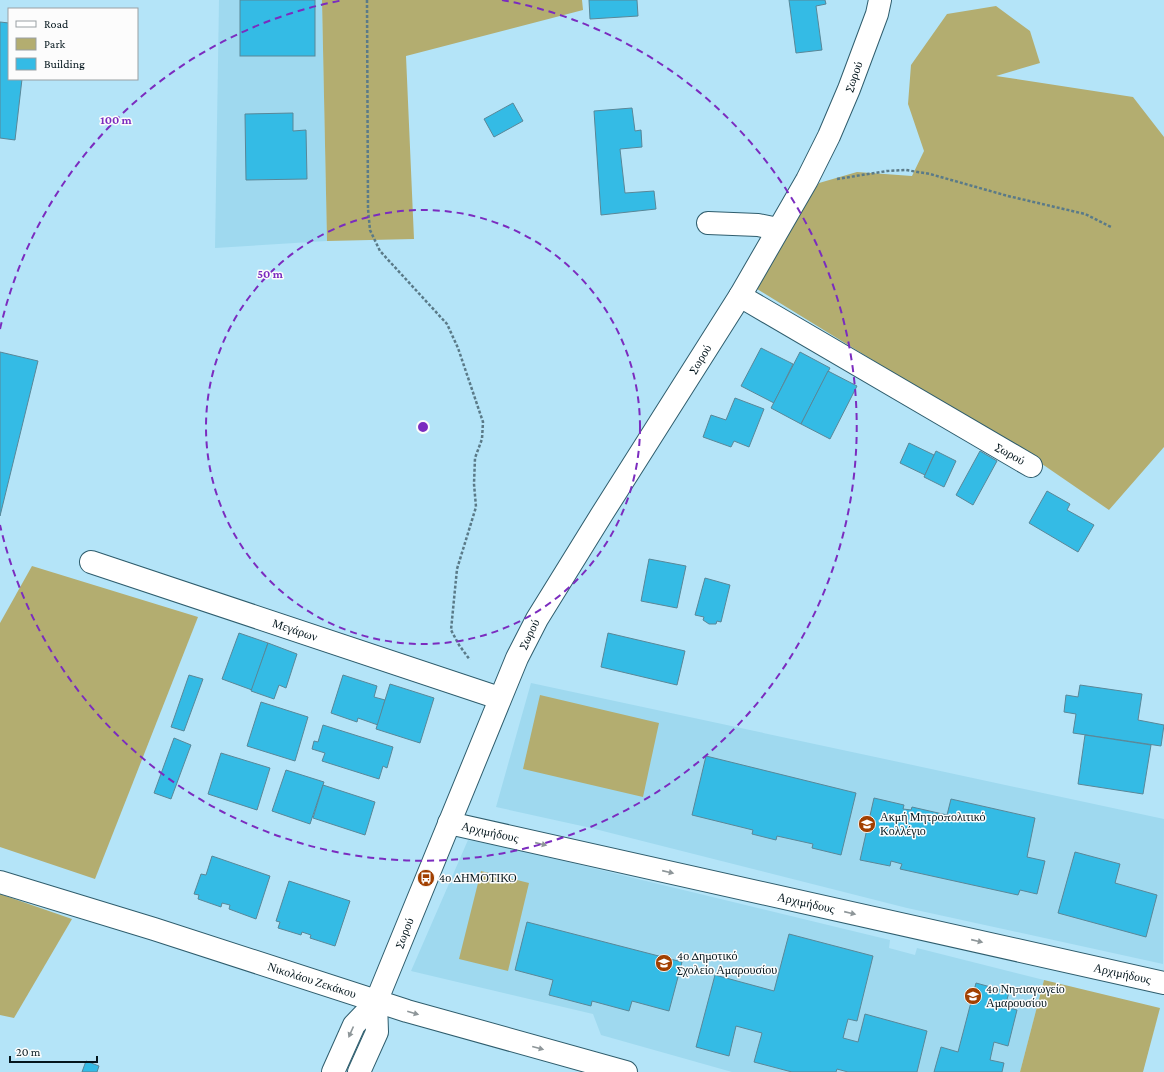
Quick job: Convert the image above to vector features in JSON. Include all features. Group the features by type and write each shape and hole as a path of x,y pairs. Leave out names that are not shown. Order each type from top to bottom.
{"street":[{"name":"Σωρού","path":"333,1072 354,1025 376,1002 499,698 517,658 537,619 648,440 740,296 807,180 829,136 849,89 877,14 880,0"},
{"path":"708,224 758,225 778,229"},
{"name":"Σωρού","path":"740,296 1031,466"},
{"name":"Μεγάρων","path":"91,562 499,698"},
{"name":"Αρχιμήδους","path":"449,824 1164,983"},
{"name":"Νικολάου Ζεκάκου","path":"0,882 154,929 376,1002 626,1072"},
{"name":"Σωρού","path":"359,1072 377,1032 376,1002"}],"path":[{"path":"367,0 368,208 370,230 380,251 447,324 458,348 483,422 482,439 475,458 474,484 476,507 457,568 451,630 458,645 472,663"},
{"path":"807,180 844,178 887,171 906,170 930,174 1008,196 1085,214 1111,227"}],"shaded area":[{"path":"219,0 322,0 327,241 215,248"},
{"name":"Ακμή Μητροπολιτικό Κολλέγιο","path":"531,683 1164,819 1163,964 907,908 591,828 496,807"},
{"name":"4ο Δημοτικό Σχολείο Αμαρουσίου","path":"468,840 514,849 890,940 889,948 915,955 917,948 1044,980 1020,1072 732,1072 601,1035 593,1014 411,971"}],"green space":[{"path":"322,0 582,0 583,10 406,56 414,239 327,241"},
{"path":"996,6 1030,31 1040,63 996,76 1133,97 1164,137 1164,447 1109,510 1045,466 757,289 786,230 819,183 857,172 912,176 924,151 908,104 911,65 947,14"},
{"path":"32,566 198,617 95,879 0,847 0,623"},
{"path":"540,695 659,723 643,797 523,769"},
{"path":"481,871 529,883 508,971 459,959"},
{"path":"0,894 72,919 14,1018 0,1015"},
{"path":"1044,980 1160,1008 1143,1072 1020,1072"}],"building":[{"path":"240,0 315,0 315,56 240,56"},
{"path":"589,0 637,0 638,16 590,19"},
{"path":"789,0 825,0 826,4 816,6 822,50 796,53"},
{"path":"0,22 8,23 8,80 22,80 15,140 0,138"},
{"path":"513,103 523,121 494,137 484,119"},
{"path":"632,108 635,131 641,130 642,147 620,149 625,193 654,191 656,209 601,215 594,111"},
{"path":"293,113 293,131 306,130 307,179 246,180 245,114"},
{"path":"761,348 793,364 774,403 741,386"},
{"path":"0,352 38,361 0,516"},
{"path":"800,352 830,368 801,424 771,408"},
{"path":"828,371 857,386 830,439 801,424"},
{"path":"735,398 764,409 749,447 734,441 731,447 703,437 711,415 726,420"},
{"path":"909,443 934,455 925,475 900,463"},
{"path":"936,451 956,461 944,487 924,477"},
{"path":"980,451 997,461 973,505 956,495"},
{"path":"1047,491 1070,504 1067,510 1094,525 1078,552 1029,523"},
{"path":"649,559 686,566 677,608 641,601"},
{"path":"705,578 730,585 721,622 717,621 716,624 709,624 703,620 704,617 695,615"},
{"path":"239,633 268,643 252,690 222,679"},
{"path":"608,633 685,651 677,685 601,667"},
{"path":"268,643 297,654 286,688 279,685 274,699 251,691"},
{"path":"189,675 203,679 184,731 171,727"},
{"path":"343,675 377,686 374,697 385,700 378,725 358,718 357,722 331,713"},
{"path":"390,684 434,698 420,743 376,729"},
{"path":"1080,685 1142,694 1138,720 1164,725 1161,746 1073,733 1076,714 1064,712 1066,695 1078,697"},
{"path":"261,702 308,717 295,761 247,746"},
{"path":"323,725 393,747 387,768 383,766 379,779 322,761 325,753 312,749 314,741 318,742"},
{"path":"1085,735 1151,745 1143,794 1078,784"},
{"path":"174,738 191,745 171,799 154,793"},
{"path":"221,753 270,768 257,810 208,794"},
{"path":"706,756 856,793 841,855 812,848 813,844 777,836 776,840 752,834 753,830 692,815"},
{"path":"286,770 324,782 310,824 272,811"},
{"path":"323,785 375,802 365,835 313,818"},
{"path":"874,798 904,805 903,809 911,810 912,807 947,815 951,799 1035,818 1027,857 1045,861 1037,894 1020,890 1018,895 900,869 902,864 891,861 890,866 860,860"},
{"path":"1075,852 1120,864 1115,883 1157,895 1146,937 1058,913"},
{"path":"212,856 270,876 256,919 229,909 230,905 222,903 221,907 198,899 199,895 194,894 201,874 206,875"},
{"path":"289,881 350,901 335,946 310,938 311,935 302,932 301,935 278,928 280,922 276,921"},
{"path":"527,922 682,962 669,1011 632,1001 629,1011 592,1001 591,1006 549,995 553,980 515,970"},
{"path":"789,934 873,956 857,1021 848,1019 843,1038 858,1042 865,1014 927,1031 917,1072 848,1072 837,1069 836,1072 792,1072 754,1062 762,1033 736,1026 729,1056 696,1047 715,975 774,991"},
{"path":"976,983 1009,992 1005,1007 1017,1010 1008,1046 994,1042 990,1060 1004,1063 1002,1072 934,1072 941,1047 958,1052"},
{"path":"86,1061 99,1066 97,1072 82,1072"}],"place":[{"name":"Ακμή Μητροπολιτικό Κολλέγιο","path":"867,824"},
{"name":"4ο ΔΗΜΟΤΙΚΟ","path":"426,878"},
{"name":"4ο Δημοτικό Σχολείο Αμαρουσίου","path":"664,963"},
{"name":"4ο Νηπιαγωγείο Αμαρουσίου","path":"973,996"}]}
